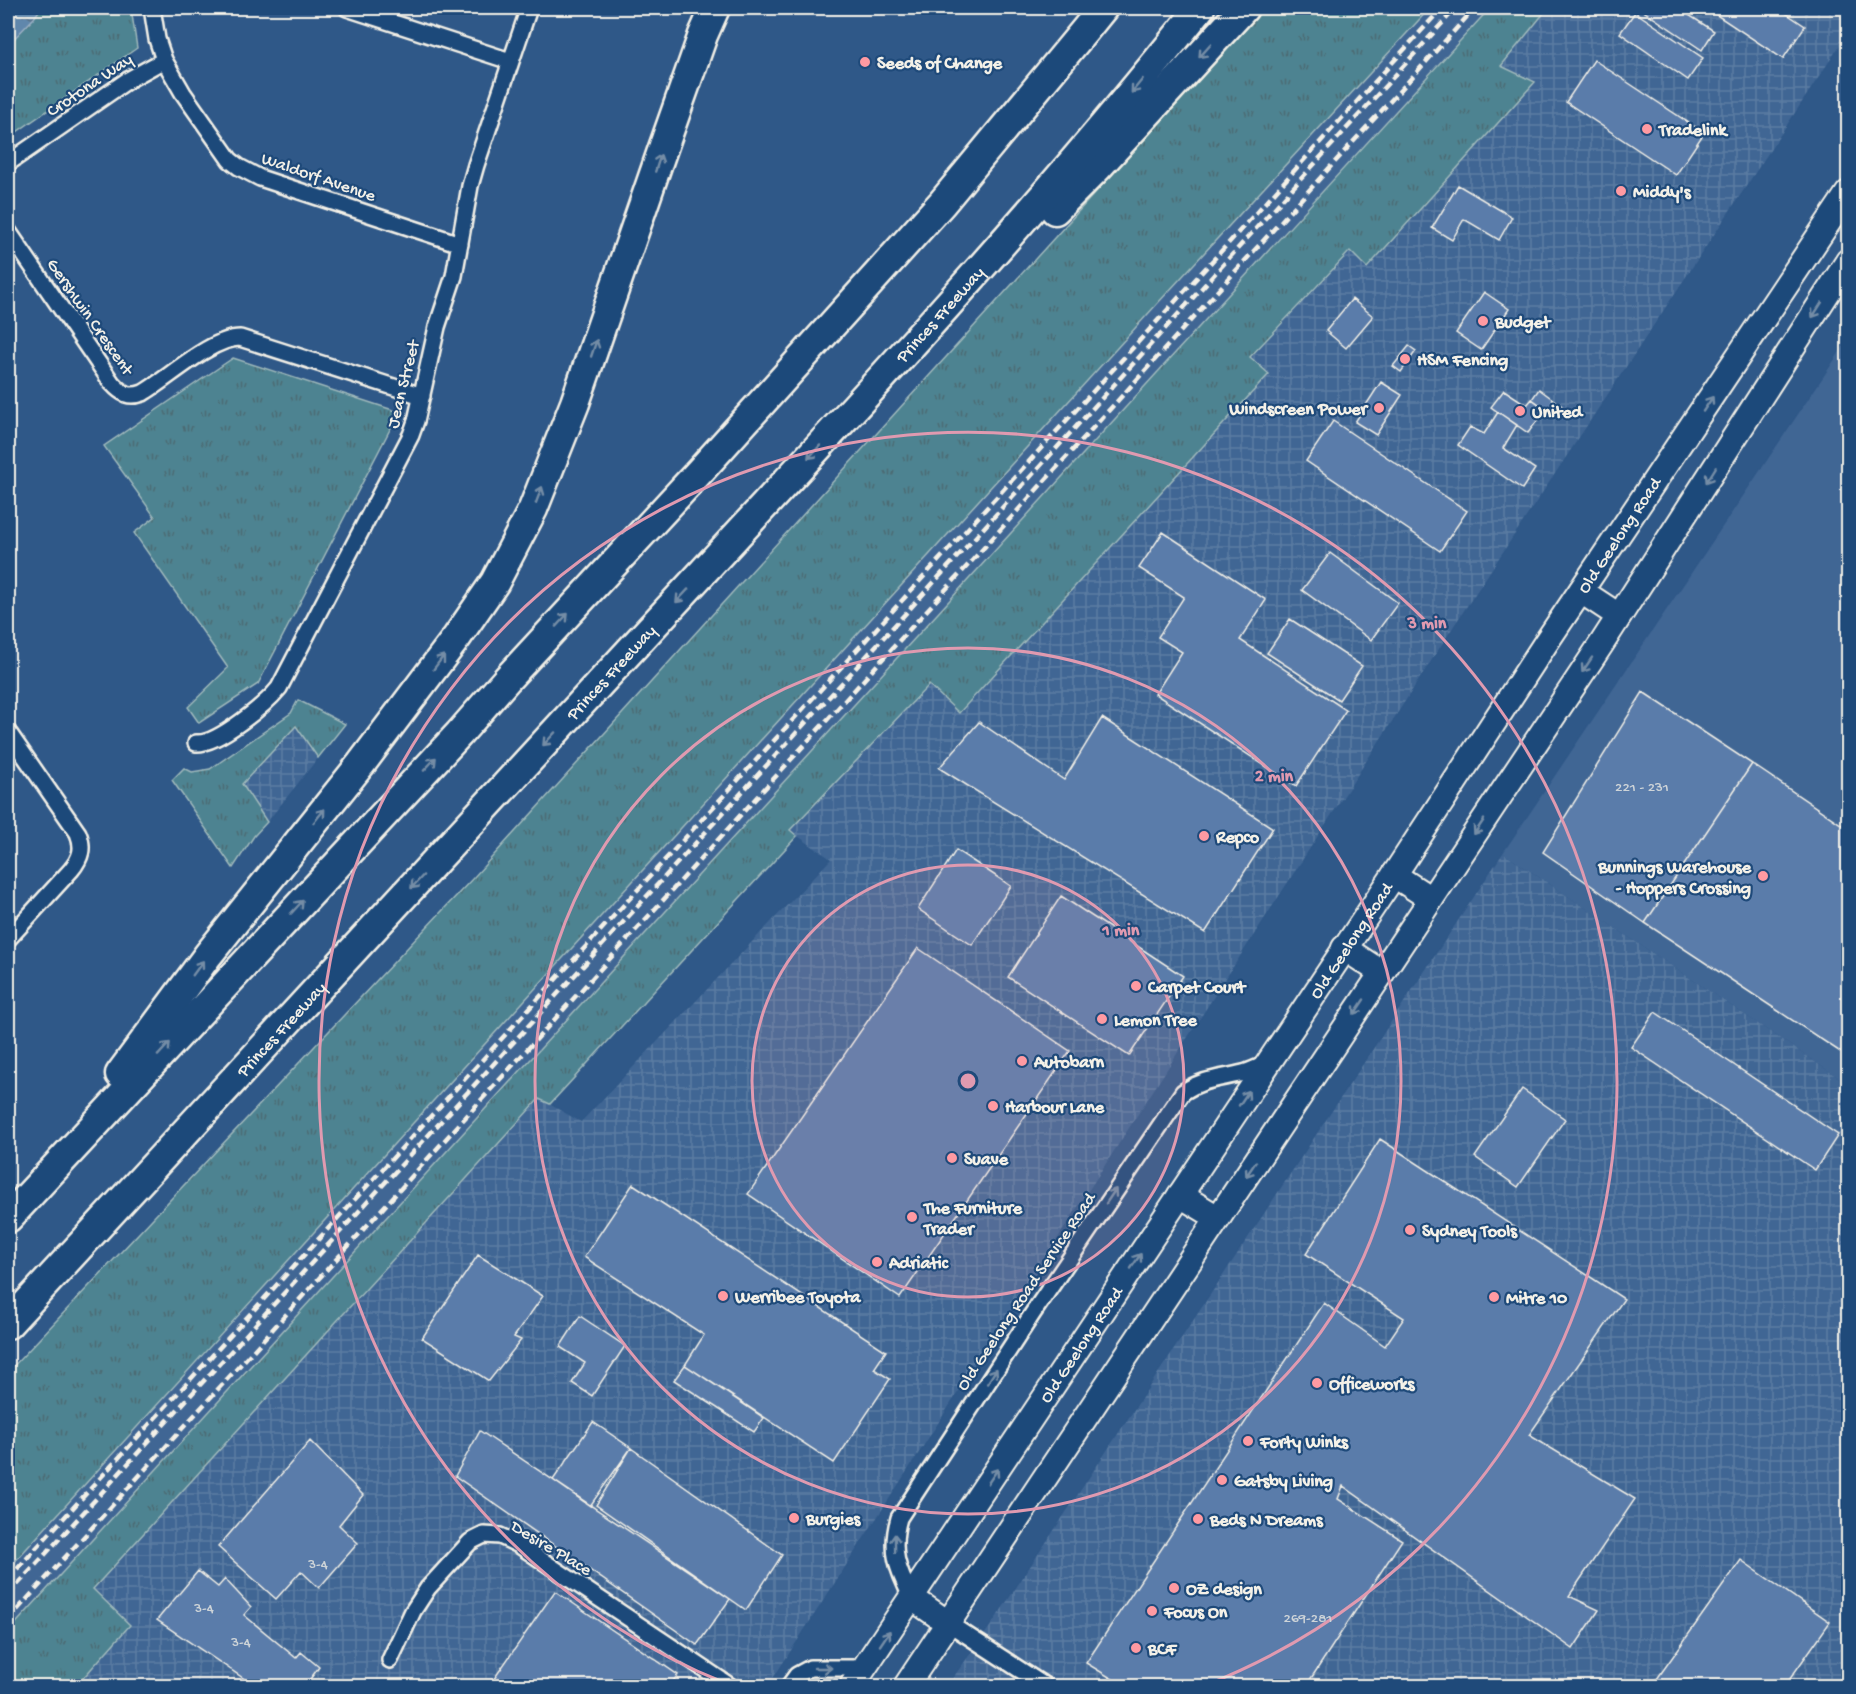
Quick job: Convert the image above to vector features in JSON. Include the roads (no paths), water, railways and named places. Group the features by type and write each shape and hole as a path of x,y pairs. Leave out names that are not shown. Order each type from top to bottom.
{"highway":[{"path":"38,1184 208,955 361,764 457,637 495,582 533,509 575,403 703,35 716,8"},
{"path":"8,1218 459,734 935,212 1102,8"},
{"name":"Princes Freeway","path":"8,1324 854,410 1064,173 1200,8"},
{"path":"854,410 1098,167 1244,8"}],"main road":[{"name":"Old Geelong Road","path":"859,1677 1394,875 1514,690 1826,229 1848,193"},
{"path":"1826,229 1848,214"},
{"path":"906,1686 1620,616 1848,261"},
{"path":"1581,591 1620,616"},
{"path":"1394,875 1431,899"},
{"path":"1344,948 1382,973"},
{"path":"1180,1195 1218,1218"},
{"path":"912,1598 948,1623"}],"street":[{"name":"Waldorf Avenue","path":"152,8 157,39 164,60 183,93 223,151 239,167 260,178 460,244"},
{"path":"347,8 510,61"},
{"name":"Jean Street","path":"196,743 212,741 258,709 279,688 411,435 422,396 434,336 454,276 470,186 510,61 530,8"},
{"name":"Crotona Way","path":"8,163 128,80 164,60"},
{"name":"Gershwin Crescent","path":"8,231 112,383 126,395 143,393 214,345 231,338 240,338 422,396"},
{"path":"8,732 82,842 77,862 8,939"},
{"name":"Old Geelong Road Service Road","path":"912,1598 896,1562 895,1532 899,1518 1033,1313 1183,1092 1196,1084 1244,1073 1267,1064"},
{"name":"Desire Place","path":"390,1660 413,1611 428,1588 470,1542 484,1535 500,1536 519,1545 730,1686"},
{"path":"948,1623 1045,1686"},
{"path":"789,1686 797,1675 810,1668 859,1677"}],"water":[{"path":"8,8 41,8 8,45"}],"railway":[{"path":"8,1579 1442,8"},
{"path":"8,1595 1456,8"},
{"path":"8,1620 1475,8"}],"place":[{"name":"Seeds of Change","path":"865,62"},
{"name":"Tradelink","path":"1647,129"},
{"name":"Middy's","path":"1621,191"},
{"name":"Budget","path":"1483,321"},
{"name":"HSM Fencing","path":"1405,359"},
{"name":"Windscreen Power","path":"1379,408"},
{"name":"United","path":"1520,411"},
{"name":"Repco","path":"1204,836"},
{"name":"Bunnings Warehouse - Hoppers Crossing","path":"1763,876"},
{"name":"Carpet Court","path":"1136,986"},
{"name":"Lemon Tree","path":"1102,1019"},
{"name":"Autobarn","path":"1022,1061"},
{"name":"Harbour Lane","path":"993,1106"},
{"name":"Suave","path":"952,1158"},
{"name":"The Furniture Trader","path":"912,1217"},
{"name":"Sydney Tools","path":"1410,1230"},
{"name":"Adriatic","path":"877,1262"},
{"name":"Werribee Toyota","path":"723,1296"},
{"name":"Mitre 10","path":"1494,1297"},
{"name":"Officeworks","path":"1317,1383"},
{"name":"Forty Winks","path":"1248,1441"},
{"name":"Gatsby Living","path":"1222,1480"},
{"name":"Burgies","path":"794,1518"},
{"name":"Beds N Dreams","path":"1198,1519"},
{"name":"OZ design","path":"1174,1588"},
{"name":"Focus On","path":"1152,1611"},
{"name":"BCF","path":"1136,1648"}]}
